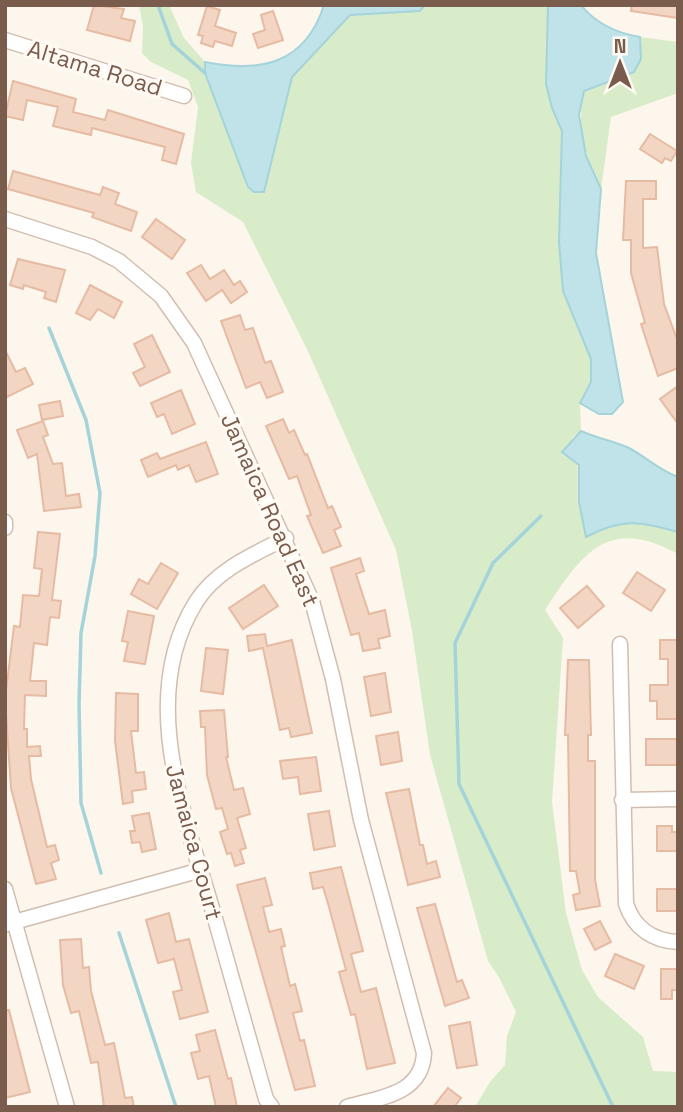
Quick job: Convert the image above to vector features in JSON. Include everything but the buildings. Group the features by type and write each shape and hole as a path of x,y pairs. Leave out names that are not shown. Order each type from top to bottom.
{"street":[{"name":"Altama Road","path":"5,40 184,96"},
{"name":"Jamaica Road East","path":"5,219 92,247 119,261 161,296 194,343 286,538 312,601 322,632 361,820 423,1042 422,1071 412,1084 402,1091 347,1107"},
{"path":"5,522 5,528"},
{"name":"Jamaica Court","path":"272,1107 266,1099 174,775 170,743 171,679 178,646 197,600 214,581 235,564 286,538"},
{"path":"620,644 624,893 629,914 638,925 661,940 678,942"},
{"path":"622,800 678,799"},
{"path":"10,923 201,870"},
{"path":"5,889 10,923 67,1107"}],"green space":[{"path":"139,5 169,5 184,38 205,62 205,73 248,187 254,192 264,191 292,77 350,15 419,11 425,5 548,5 552,108 562,131 559,242 563,291 591,359 591,382 580,403 581,431 572,438 586,537 610,527 631,524 678,532 678,554 653,543 632,538 614,540 599,546 571,572 545,610 563,638 552,802 566,913 582,970 598,997 643,1037 653,1071 678,1072 678,1107 475,1107 490,1082 505,1065 507,1036 516,1012 488,961 430,755 412,631 396,550 307,349 243,222 196,192 191,163 198,107 188,80 151,62 142,53 143,26"},
{"path":"640,37 678,42 678,93 611,117 601,189 590,165 584,141 581,117 584,91 634,72 641,59"}],"water":[{"path":"324,5 425,5 420,11 350,15 292,77 264,192 254,192 248,187 205,73 205,62 245,66 278,60 293,52 305,40 316,25"},
{"path":"548,5 581,5 608,27 640,37 641,59 634,72 584,91 579,115 586,156 601,189 596,253 623,402 612,414 599,414 580,403 591,382 591,359 563,291 559,242 562,131 546,84"},
{"path":"581,431 629,448 678,477 678,532 653,525 631,523 610,527 586,537 579,502 579,465 562,452"}],"waterway":[{"path":"158,5 172,44 205,73"},
{"path":"49,328 86,420 100,493 95,556 81,633 79,704 81,803 101,873"},
{"path":"541,516 493,563 455,643 459,784 613,1107"},
{"path":"119,933 176,1107"}]}
